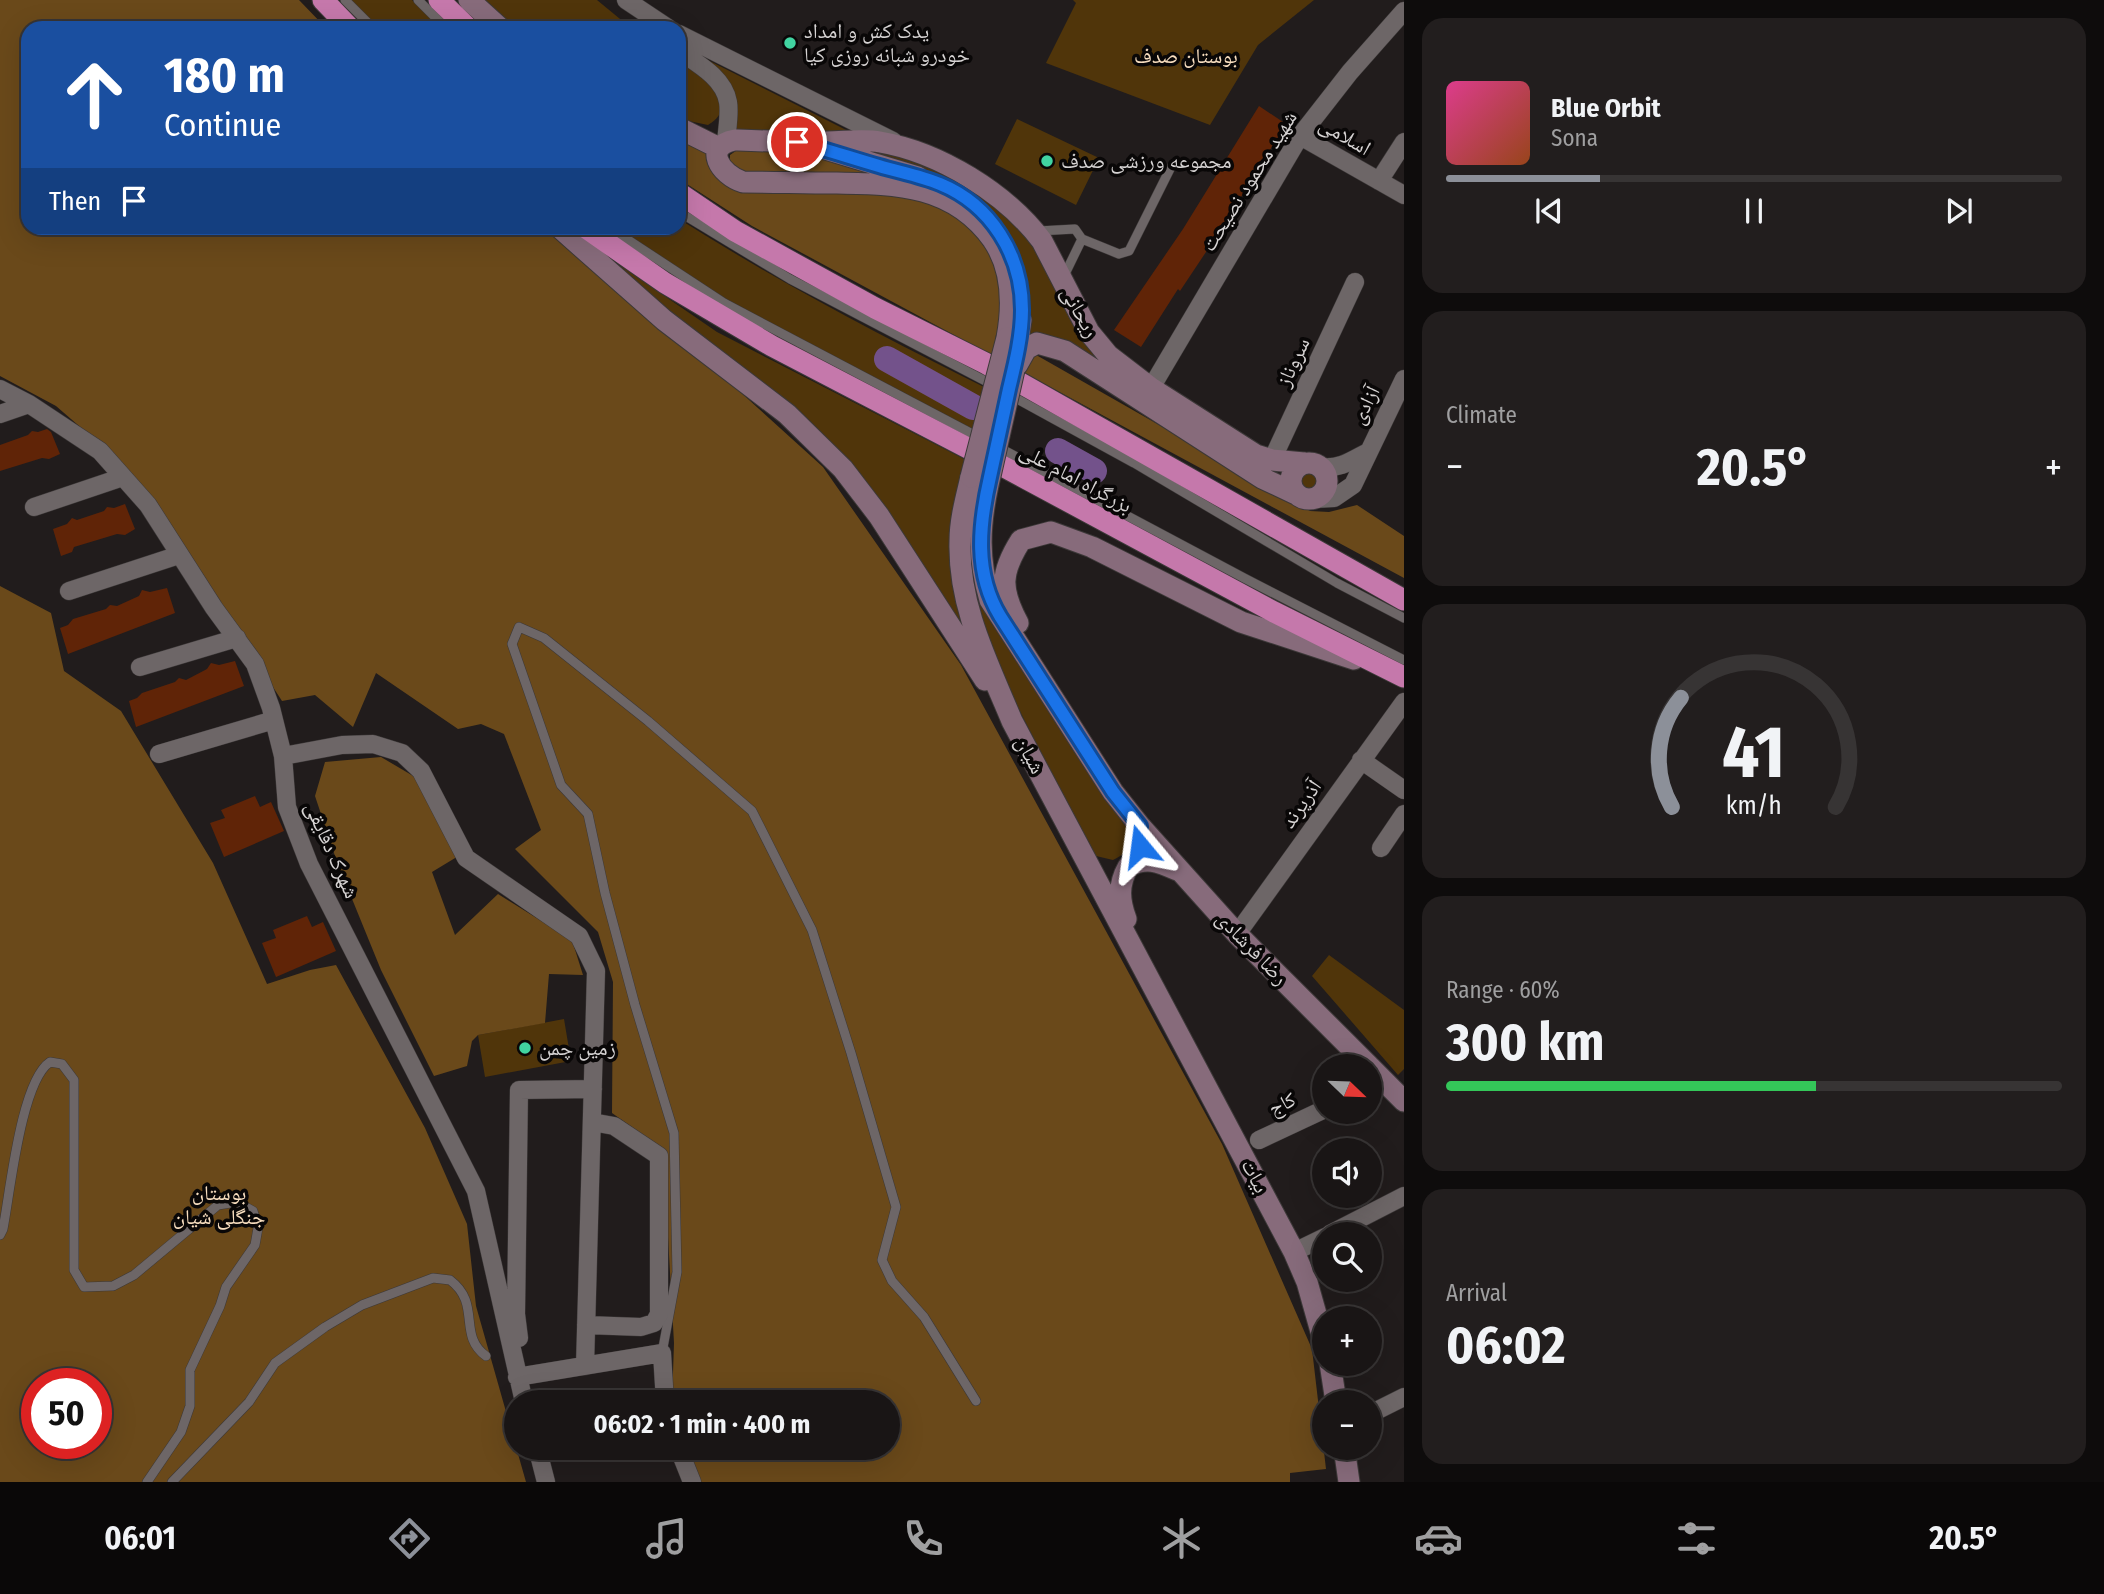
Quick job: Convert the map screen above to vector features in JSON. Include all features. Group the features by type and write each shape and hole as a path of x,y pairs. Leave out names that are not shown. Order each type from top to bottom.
{"highway":[{"path":"323,0 343,21"},
{"path":"439,0 461,21"},
{"path":"686,197 758,243 875,308 985,363 1404,600"},
{"name":"بزرگراه امام علی","path":"596,235 666,283 772,346 1274,612 1404,671"}],"main road":[{"path":"469,0 492,21"},
{"path":"686,131 723,145 717,157 720,166 732,179 743,182 889,184 933,193 953,202 984,228 1005,262 1010,301 1007,338 979,481 982,574 990,600 1063,712"},
{"name":"ریحانی","path":"723,145 735,140 879,141 915,152 975,180 1006,203 1034,231 1089,332 1100,347 1128,372 1256,455 1272,460 1313,465"},
{"path":"797,142 938,183 969,201 987,216 1005,239 1017,272 1022,311 1014,370 979,481"},
{"path":"567,235 664,320 786,414 843,468 879,516 1012,721"},
{"path":"1014,370 1027,349 1037,343 1065,351 1278,487 1305,496 1326,488 1327,477 1313,465 1294,470 1291,476 1291,482 1305,496"},
{"name":"شیان","path":"979,481 960,541 963,588 975,634 1012,721 1167,1014"},
{"path":"1063,712 1045,670 1008,604 1003,587 1011,556 1021,540 1051,531 1093,547 1241,622 1404,671"},
{"name":"رضا فرشادی","path":"1063,712 1113,792 1140,826 1237,934 1385,1082"},
{"path":"1140,826 1140,846 1121,884 1121,906 1167,1014"},
{"path":"1088,863 1097,870 1117,872 1142,860 1150,860 1183,873"},
{"name":"بیات","path":"1167,1014 1294,1252 1314,1306"},
{"path":"1346,1460 1349,1482"}],"street":[{"path":"611,0 637,21"},
{"path":"626,0 658,21"},
{"name":"شهید محمود نصیحت","path":"1151,388 1300,136 1350,72 1404,11"},
{"name":"ریحانی","path":"686,38 915,152"},
{"path":"686,56 719,83 725,93 729,104 723,145"},
{"name":"اسلامی","path":"1300,136 1404,195"},
{"path":"1379,181 1404,142"},
{"name":"سروناز","path":"1272,460 1355,282"},
{"name":"آزادی","path":"1305,496 1334,498 1353,485 1404,379"},
{"name":"شهرک دقایقی","path":"0,389 29,404 100,451 148,505 179,555 255,664 283,756 287,807 309,864 475,1191 521,1390"},
{"path":"0,414 29,404"},
{"path":"1313,465 1334,468 1344,466 1368,452"},
{"path":"34,507 123,477"},
{"path":"69,591 179,555"},
{"path":"141,667 237,638"},
{"name":"آذرپرند","path":"1237,934 1404,702"},
{"path":"159,754 274,720"},
{"path":"283,756 342,745 373,744 402,753 421,771 466,858 579,936 596,971 585,1366"},
{"path":"1361,760 1404,790"},
{"path":"1381,848 1404,814"},
{"path":"519,1342 516,1314 519,1090 593,1089"},
{"name":"کاج","path":"1259,1140 1312,1115"},
{"path":"586,1325 641,1327 654,1323 659,1314 659,1156 614,1126 592,1122"},
{"path":"1353,1222 1404,1196"},
{"path":"1294,1252 1312,1243"},
{"path":"517,1377 662,1353 664,1390"},
{"path":"1382,1408 1404,1397"},
{"path":"540,1460 546,1482"},
{"path":"683,1460 692,1482"}],"lane":[{"path":"345,0 366,21"},
{"path":"418,0 439,21"},
{"path":"1034,231 1075,229 1082,239 1119,254 1129,251 1171,167"},
{"path":"686,216 770,268 1066,424 1337,583 1404,618"},
{"path":"621,235 724,303 1246,579 1404,671"},
{"path":"1062,281 1082,239"},
{"path":"662,1353 677,1272 674,1133 635,1005 605,893 588,814 561,785 512,644 519,626 544,639 565,655 648,721 752,811 812,930 851,1053 896,1208 883,1260 892,1281 924,1317 976,1401"},
{"path":"0,1235 23,1118 33,1085 45,1065 50,1062 62,1064 74,1080 74,1270 84,1287 113,1286 134,1275 218,1205 237,1202 253,1211 258,1228 255,1245 226,1287 190,1370 190,1406 181,1432 147,1482"},
{"path":"172,1482 249,1402 275,1363 325,1327 362,1305 433,1278 450,1280 466,1299 474,1343 485,1356"}],"green space":[{"path":"0,0 299,0 319,21 21,21 21,235 551,235 737,389 823,467 961,665 1222,1144 1312,1349 1312,1376 1315,1376 1317,1390 1312,1390 1312,1460 1325,1460 1326,1469 1290,1473 1290,1482 700,1482 691,1460 900,1460 900,1390 672,1390 674,1343 663,1149 612,1113 613,982 598,932 515,849 541,830 504,734 481,724 458,729 376,673 353,727 315,695 282,701 171,530 116,458 56,406 0,376"},
{"path":"349,0 412,0 433,21 371,21"},
{"path":"478,0 597,0 622,21 501,21"},
{"name":"بوستان صدف","path":"1073,0 1314,0 1258,45 1210,125 1046,63 1076,3"},
{"path":"690,51 862,138 735,130 735,116"},
{"path":"686,66 706,81 720,98 722,107 718,116 708,125 686,120"},
{"name":"مجموعه ورزشی صدف","path":"1017,119 1099,158 1076,205 995,164"},
{"path":"686,141 706,151 708,163 714,172 913,194 963,217 1000,265 1003,336 1310,511 1329,512 1357,505 1404,536 1404,578 752,226 686,184"},
{"path":"844,145 881,148 950,175 1018,221 1109,366 1028,340 1026,293 1015,254 1001,228 984,209 961,191"},
{"path":"740,148 810,152 894,174 742,176 730,162 730,155"},
{"path":"686,223 831,308 988,389 977,433 716,294 627,235 686,235"},
{"path":"575,235 717,332 966,460 954,515 980,659 903,537 702,339"},
{"path":"1305,471 1313,471 1319,481 1313,491 1305,491 1299,485 1299,477"},
{"path":"980,492 974,553 1075,751 1131,829 1132,839 1128,848 1113,860 1096,856 1091,851 1004,680 974,609 968,536"},
{"name":"بوستان جنگلی شیان","path":"0,586 51,613 64,671 121,711 213,863 267,984 336,965 425,1128 467,1224 476,1306 504,1405 504,1460 520,1460 526,1482 0,1482"},
{"path":"381,757 437,790 470,849 432,872 455,935 498,894 572,940 583,975 549,974 545,1023 478,1035 472,1041 467,1066 434,1076 381,970 337,862 315,796 325,762"},
{"path":"1329,955 1404,1010 1404,1069 1398,1075 1382,1054 1312,976"},
{"name":"زمین چمن","path":"564,1019 571,1061 485,1077 478,1035"}],"building":[{"path":"1259,106 1286,124 1220,231 1141,347 1114,330 1183,229"},
{"path":"47,429 51,432 60,454 0,471 0,445 32,431"},
{"path":"125,504 135,529 125,535 117,534 74,547 72,552 61,556 53,529 67,524 72,518 77,520 104,511 107,507 114,508"},
{"path":"167,588 175,613 68,654 60,628 73,619 106,609 110,605 117,606 139,596 142,590 150,592"},
{"path":"235,661 244,686 136,727 129,701 179,678 186,680 207,669 211,663 219,665"},
{"path":"255,796 260,807 271,802 284,831 224,857 210,823 225,818 221,810"},
{"path":"307,916 312,927 323,922 336,951 276,977 262,943 276,938 273,930"}],"waterway":[{"path":"887,359 973,407"},
{"path":"1058,451 1094,471"}],"place":[{"name":"یدک کش و امداد خودرو شبانه روزی کیا","path":"790,43"},
{"name":"مجموعه ورزشی صدف","path":"1047,161"},
{"name":"زمین چمن","path":"525,1048"}],"route":[{"path":"797,142 938,183 969,201 987,216 1005,239 1017,272 1022,311 1014,370 982,512 982,574 990,600 1000,616 1113,792 1140,826 1140,846"}]}
